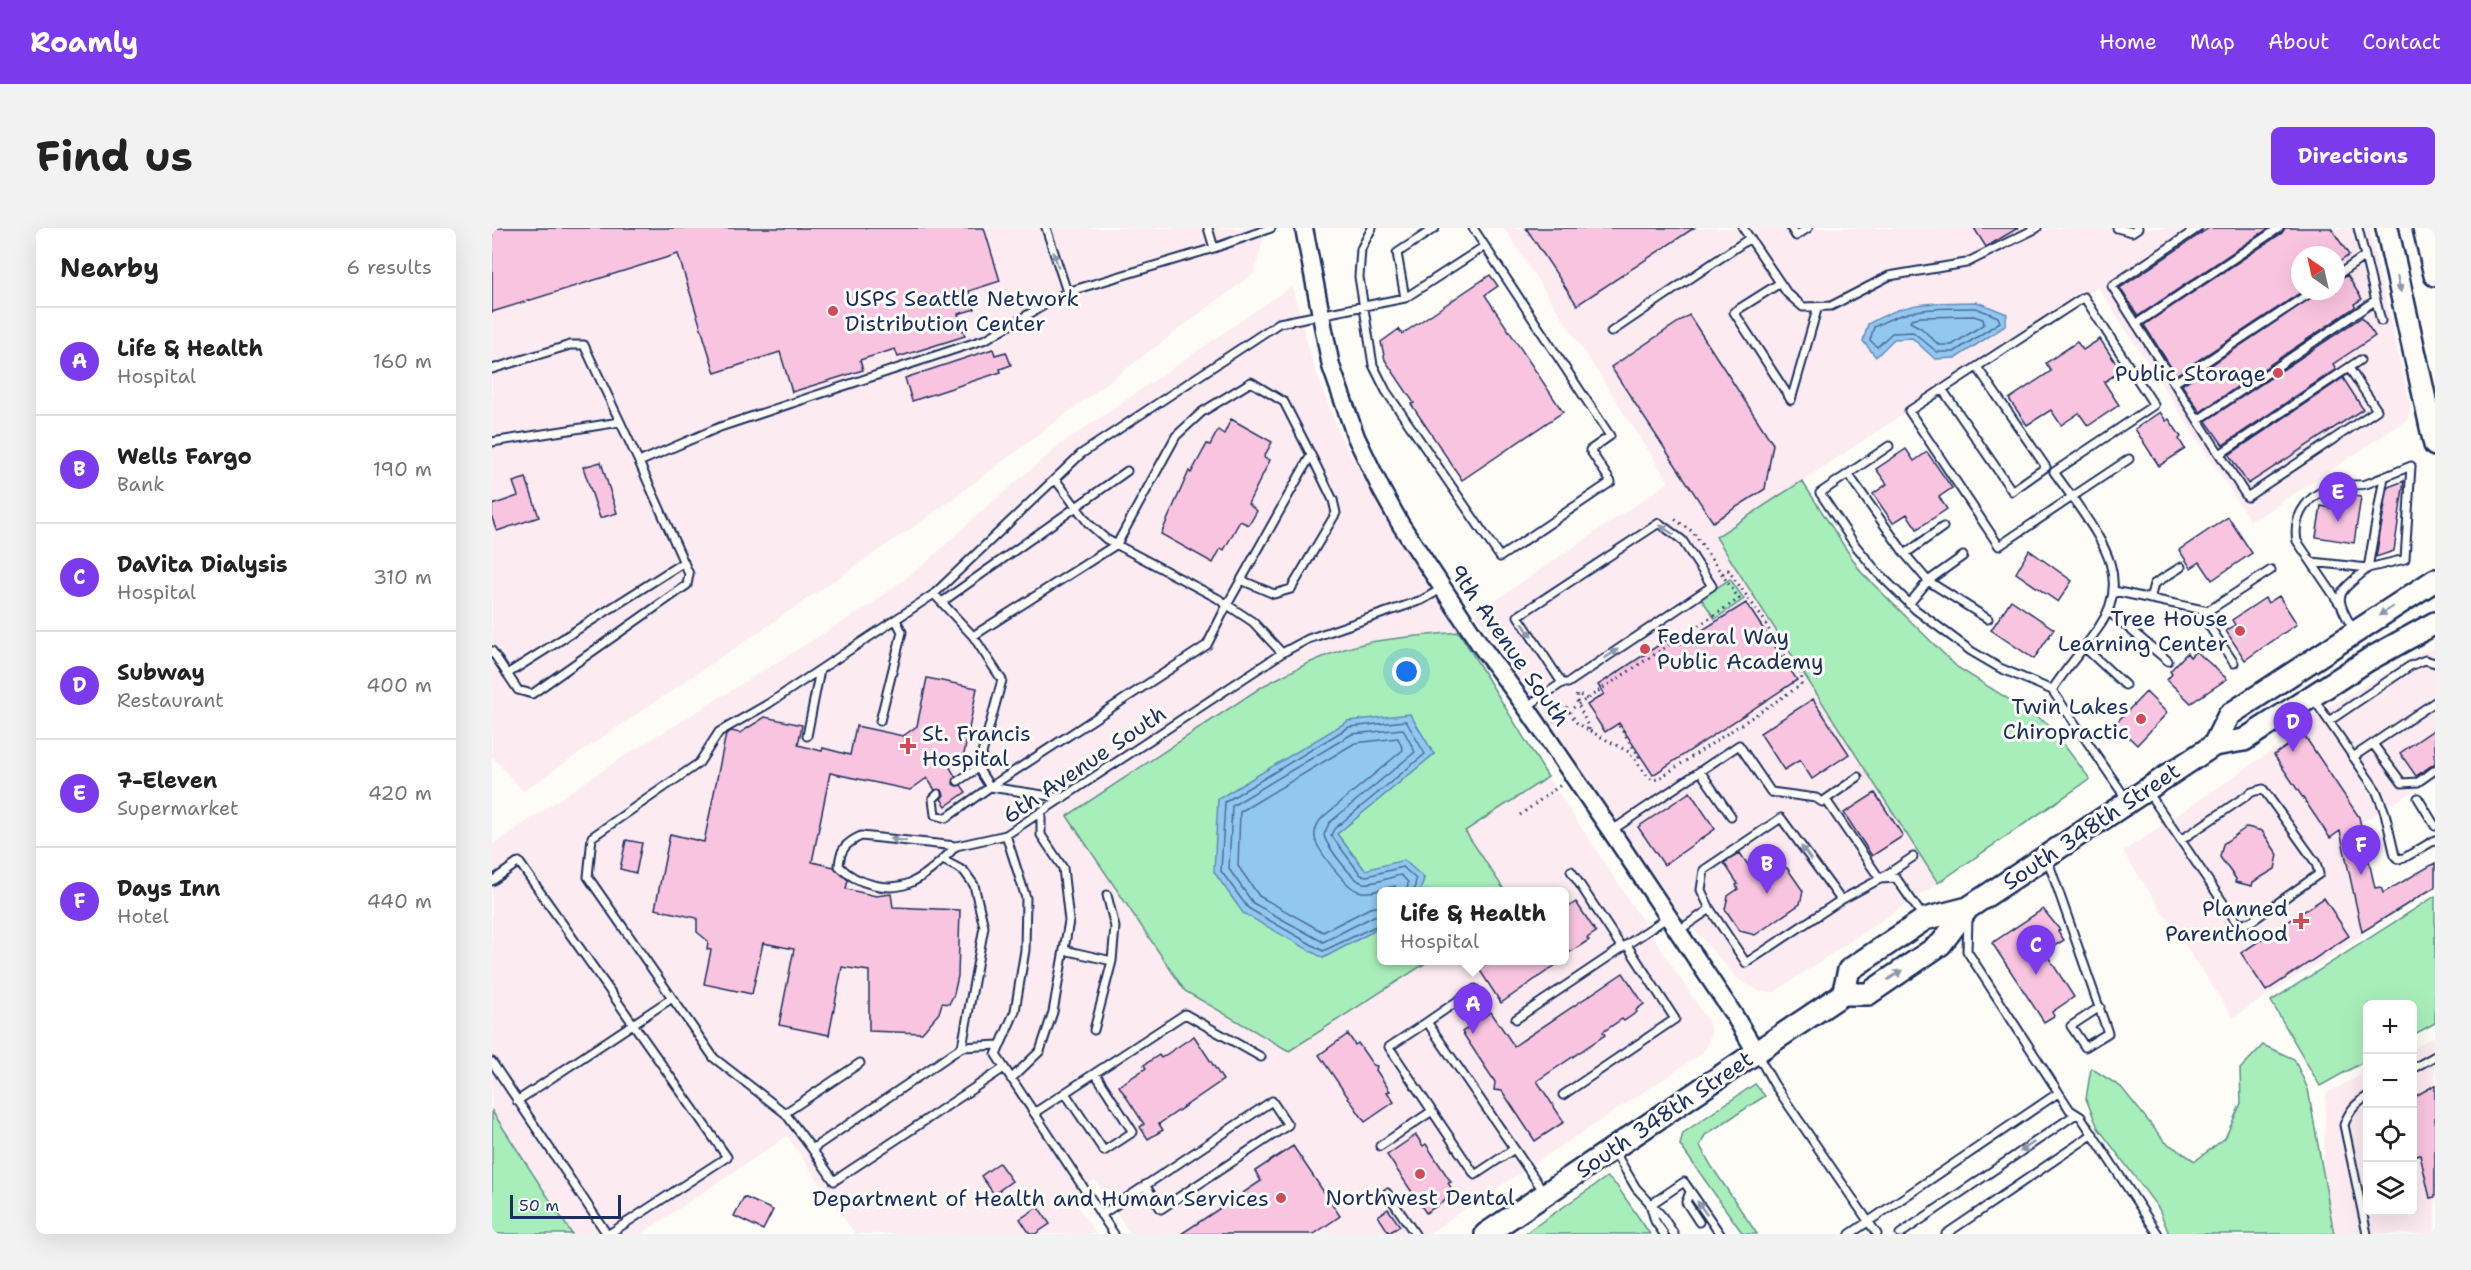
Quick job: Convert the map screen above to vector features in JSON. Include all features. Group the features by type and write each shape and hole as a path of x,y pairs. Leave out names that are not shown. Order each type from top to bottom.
{"main road":[{"path":"2387,228 2435,445"},
{"path":"2429,239 2435,275"},
{"name":"South 348th Street","path":"2214,745 2229,715 2435,580"},
{"name":"South 348th Street","path":"1843,994 1849,970 1925,919 1968,908 2214,745 2244,740 2368,660 2435,623"},
{"name":"South 348th Street","path":"1486,1234 1843,994 1868,994 1941,944 1968,908"}],"street":[{"name":"9th Avenue South","path":"1304,228 1331,366 1356,437 1401,525 1499,673 1526,707 1611,831 1734,1015 1756,1052"}],"lane":[{"path":"1046,228 1067,292"},
{"path":"1208,228 1214,248"},
{"path":"639,462 720,427 986,339 1067,292 1214,248 1271,228"},
{"path":"1372,228 1365,240 1359,259 1359,277 1373,365 1382,384 1500,557 1611,482 1590,450 1610,436 1473,228"},
{"path":"1404,298 1397,253 1435,228"},
{"path":"1743,228 1787,293 1803,307 1831,306 1889,276 1966,263 2037,228"},
{"path":"1791,228 1796,236 1808,228"},
{"path":"2117,228 2132,232 2138,228"},
{"path":"2198,228 2112,286 2247,497 2377,410 2349,368"},
{"path":"2136,324 2279,228"},
{"path":"2358,228 2381,321"},
{"path":"1611,332 1750,238"},
{"path":"1004,1068 834,1181 785,1113 714,1058 588,877 592,837 699,763 719,732 768,704 934,594 1080,454 1279,323 1404,298 1485,246"},
{"path":"2345,270 2365,256"},
{"path":"1780,282 1734,312 1791,400 1818,306"},
{"path":"2054,472 2154,405 2084,297 1909,411 2000,546 2129,459"},
{"path":"2174,383 2299,300"},
{"path":"2198,420 2376,300"},
{"path":"492,369 570,345 584,345 689,574 687,585 532,694 518,690 492,651"},
{"path":"2220,454 2360,360"},
{"path":"1977,367 2046,467 2054,472 2072,497 2108,555 2113,571 2114,591 2108,611 2052,690"},
{"path":"973,636 1117,544 1176,436 1202,412 1251,382 1284,402 1334,500 1336,513 1291,589 1274,594 1241,580"},
{"path":"1942,389 2012,490 2046,467"},
{"path":"492,442 620,422"},
{"path":"1889,446 1820,493 1878,573 1909,604 1942,632 1971,651 2000,668 2052,690 2128,802"},
{"path":"938,794 933,799 935,815 946,818 1207,645 1311,455"},
{"path":"2312,562 2368,568 2405,559 2410,466 2365,484 2337,486 2325,490 2300,511 2295,532 2297,541 2339,603 2354,631"},
{"path":"942,602 1127,471"},
{"path":"1848,474 1905,554 1928,580 1988,619"},
{"path":"2339,603 2344,589 2368,568 2384,477"},
{"path":"1055,479 1089,524 1117,544 1227,605 1253,622 1282,653"},
{"path":"1526,707 1562,683 1568,683 1712,586 1682,540 1659,524 1518,616 1562,683"},
{"path":"1905,554 1943,527"},
{"path":"1909,604 1928,580 1963,556"},
{"path":"507,674 684,562"},
{"path":"2150,599 2154,584 2181,567"},
{"path":"2114,591 2208,612 2271,570"},
{"name":"6th Avenue South","path":"999,1045 1015,1011 1025,950 1026,898 1006,836 1282,653 1308,639 1422,600 1443,588"},
{"path":"934,594 973,636 1002,680 978,768 958,781"},
{"path":"2108,611 2168,661"},
{"path":"2208,612 2207,623 2234,663"},
{"path":"880,721 902,632 896,620"},
{"path":"2084,647 2125,685"},
{"path":"2329,721 2410,666 2425,660 2435,663"},
{"path":"807,736 820,670"},
{"path":"2312,696 2381,801 2391,847 2397,859 2404,858 2435,840"},
{"path":"2353,757 2435,702"},
{"path":"2373,744 2402,783 2418,782 2435,770"},
{"path":"1611,831 1739,745 1771,792 1816,798 1822,802 1858,777"},
{"path":"978,768 990,787 1063,798"},
{"path":"1700,771 1731,816"},
{"path":"2146,790 2235,920 2241,925 2252,921 2319,874 2316,863 2264,789 2252,792 2181,840"},
{"path":"2418,798 2435,826"},
{"path":"1826,800 1880,879"},
{"path":"1011,1079 1040,1051 1053,1012 1069,921 1062,868 1041,835 1041,812"},
{"path":"1840,900 1781,818 1704,870 1701,890 1710,909 1746,963 1840,900 1880,879 1913,857"},
{"path":"956,846 943,860 911,882 879,887 850,877 839,866 840,853 843,848 847,843 861,836 956,846 1006,836"},
{"path":"2047,856 2100,1007 2108,1032 2085,1047 2071,1026 2100,1007"},
{"path":"943,860 964,871 974,885 984,927 962,1047"},
{"path":"492,881 519,862 727,1157 608,1234 492,1062"},
{"path":"1563,1095 1675,1019 1571,871"},
{"path":"1880,879 1896,878 1925,919"},
{"path":"1094,1030 1112,961 1115,927 1107,895"},
{"path":"1968,908 1966,951 2058,1093 2070,1110 2082,1117 2158,1234"},
{"path":"1516,1019 1624,946 1710,909"},
{"path":"1064,950 1112,961"},
{"path":"1475,988 1389,1047 1475,1175 1514,1149"},
{"path":"517,1101 672,998"},
{"path":"1034,1113 1185,1014 1261,1057"},
{"path":"1427,1022 1545,1194"},
{"path":"812,1149 962,1047 999,1045 996,1054 1004,1068 1114,1234"},
{"path":"1756,1052 1774,1084 1877,1234"},
{"path":"2417,1066 2435,1056"},
{"path":"785,1113 860,1063"},
{"path":"1065,1093 1104,1151 1133,1132 1095,1073"},
{"path":"1850,1234 2058,1093"},
{"path":"2363,1099 2356,1103 2344,1125 2367,1234"},
{"path":"1101,1215 1145,1185 1272,1101 1288,1125 1161,1209 1145,1185"},
{"path":"1380,1146 1432,1111"},
{"path":"1900,1234 2076,1114"},
{"path":"1946,1234 2093,1134"},
{"path":"1612,1149 1636,1188 1662,1216 1674,1234"},
{"path":"1650,1205 1684,1182 1720,1234"},
{"path":"1690,1192 1686,1202 1699,1222"},
{"path":"1387,1193 1415,1234"},
{"path":"1650,1205 1655,1221 1664,1234"}],"path":[{"path":"1590,731 1579,705 1569,711 1577,723 1590,731 1612,741 1636,760 1648,777 1652,780 1658,779 1801,685 1802,674 1778,648 1764,620 1728,570 1722,573"},
{"path":"1759,623 1764,620"},
{"path":"1619,726 1639,756 1636,760"},
{"path":"1520,815 1573,775"}],"shaded area":[{"name":"USPS Seattle Network Distribution Center","path":"492,228 1266,228 1254,273 928,517 523,791 492,756"},
{"path":"1504,228 2369,228 2410,406 2408,419 2259,517 2250,520 2098,287 1716,537 1938,883 1774,992 1761,992 1739,980 1679,912 1476,614 1669,482"},
{"name":"St. Francis Hospital","path":"1292,286 1312,361 1340,436 1380,508 1459,632 1370,642 1337,652 1290,671 1263,686 1068,816 1289,1051 1423,965 1569,965 1569,887 1502,887 1465,831 1548,777 1708,1021 1711,1032 1707,1047 1701,1054 1427,1234 1131,1234 1095,1180 1070,1195 1096,1234 855,1234 787,1136 641,1234 572,1234 492,1111 492,845 615,762 870,605 926,563 1056,448"},
{"path":"2435,648 2435,778 2339,836 2362,936 2233,1017 2123,852 2276,748 2282,739 2327,708 2422,652"},
{"path":"2435,1036 2435,1234 2321,1234 2326,1094 2363,1074 2363,1216 2417,1216 2417,1046"}],"green space":[{"path":"1802,481 1861,572 1957,667 2048,724 2090,779 1938,883 1716,537"},
{"path":"1730,579 1744,599 1715,619 1701,598"},
{"path":"1459,632 1548,777 1465,831 1502,887 1421,887 1424,878 1365,870 1337,834 1434,754 1348,721 1323,958 1377,929 1377,965 1423,965 1289,1051 1185,991 1067,816 1263,686 1302,666 1342,650 1371,642"},
{"path":"2435,896 2435,1023 2417,1033 2417,1000 2363,1000 2363,1062 2320,1086 2271,1001"},
{"path":"2263,1045 2294,1059 2308,1089 2334,1234 2169,1234 2159,1209 2098,1128 2086,1099 2091,1068 2121,1087 2165,1142 2195,1161 2225,1138 2241,1103 2240,1069"},
{"path":"1755,1084 1765,1096 1705,1135 1700,1146 1757,1234 1743,1234 1680,1145 1683,1133"},
{"path":"492,1111 572,1234 492,1234"},
{"path":"1607,1177 1617,1186 1650,1234 1524,1234"}],"water":[{"path":"1977,302 2007,314 2005,326 1956,358 1935,359 1912,338 1894,339 1876,357 1863,341 1868,324 1896,311 1921,304"},
{"path":"1410,714 1434,754 1337,834 1365,870 1404,860 1424,878 1421,887 1377,887 1377,929 1323,958 1243,913 1214,872 1218,799 1348,721"}],"building":[{"name":"USPS Seattle Network Distribution Center","path":"492,228 984,228 1000,281 969,291 975,309 958,314 965,336 898,357 895,349 860,360 863,370 792,392 780,352 715,373 678,254 492,312"},
{"path":"1526,228 1694,228 1577,305"},
{"path":"1974,228 2018,228 1986,247"},
{"path":"2209,228 2269,228 2138,316 2120,288"},
{"path":"2285,228 2331,228 2343,246 2291,246 2291,299 2176,375 2144,325 2282,233"},
{"path":"1490,275 1498,286 1485,295 1563,412 1462,480 1411,404 1414,403 1385,360 1381,342 1399,329 1402,334"},
{"path":"2347,275 2362,299 2354,304 2355,307 2200,412 2182,385 2308,300 2345,300 2345,276"},
{"path":"1689,315 1773,444 1765,489 1713,522 1611,367"},
{"path":"2362,317 2375,336 2333,364 2336,369 2223,445 2206,421"},
{"path":"2100,339 2121,371 2104,382 2119,405 2088,426 2079,413 2061,425 2051,410 2027,425 2009,399 2051,371 2046,363 2077,342 2083,350"},
{"path":"993,349 995,355 1006,352 1011,365 1000,369 1001,372 912,401 905,378"},
{"path":"2343,378 2363,409 2248,484 2229,455"},
{"path":"2160,412 2166,421 2169,419 2181,437 2179,439 2185,449 2159,466 2135,429"},
{"path":"1231,419 1272,442 1264,457 1270,460 1248,504 1257,511 1249,525 1240,521 1224,550 1221,548 1213,563 1161,534 1189,471 1191,473 1207,444 1210,445 1218,430 1224,434"},
{"path":"1906,449 1914,461 1927,452 1952,488 1939,497 1947,509 1917,529 1907,514 1893,523 1873,494 1887,484 1876,469"},
{"path":"601,462 617,513 600,518 583,467"},
{"path":"526,478 539,517 497,531 492,518 492,505 518,496 513,482"},
{"path":"2404,481 2394,551 2376,557 2388,487"},
{"path":"2333,493 2361,497 2354,543 2316,537 2321,506 2331,508"},
{"path":"2228,517 2252,553 2212,580 2200,562 2191,568 2179,550"},
{"path":"2029,550 2072,581 2058,602 2016,573"},
{"path":"2279,596 2297,624 2245,660 2226,631 2235,625 2232,620 2265,598 2268,603"},
{"path":"2011,600 2054,629 2034,659 1991,630"},
{"path":"1746,603 1797,680 1653,775 1619,723 1605,732 1587,705 1604,694 1598,685 1674,635 1680,644"},
{"path":"2196,651 2227,679 2191,703 2167,680 2172,674 2170,671 2187,653 2190,657"},
{"path":"927,678 977,688 964,754 948,764 955,776 953,784 961,785 966,792 946,806 941,799 944,795 942,790 935,790 927,778 910,790 830,773 812,862 834,867 848,880 846,889 876,896 891,894 893,907 960,910 958,976 949,1004 942,1003 939,1013 922,1033 869,1031 869,971 842,967 829,1035 779,1025 794,949 763,943 752,994 704,984 711,950 707,949 708,941 697,932 697,918 655,909 670,834 704,842 726,734 731,731 740,733 765,717 802,725 798,745 850,755 856,726 903,736 917,726"},
{"name":"Twin Lakes Chiropractic","path":"2146,692 2167,713 2137,745 2115,724"},
{"path":"1813,699 1849,754 1812,779 1800,760 1784,770 1760,733"},
{"path":"2435,729 2435,763 2416,776 2400,753"},
{"path":"2304,735 2359,817 2375,888 2381,887 2383,893 2435,863 2435,887 2362,932 2340,831 2330,838 2274,755"},
{"path":"1690,792 1715,829 1664,865 1638,827"},
{"path":"1875,793 1903,836 1872,856 1844,813"},
{"path":"2247,827 2262,831 2278,855 2275,869 2253,882 2252,886 2235,882 2236,879 2220,857 2223,844"},
{"path":"626,840 642,843 636,873 620,869"},
{"path":"1740,853 1754,874 1758,876 1775,865 1787,868 1803,891 1800,904 1755,935 1740,931 1725,909 1728,896 1738,889 1736,885 1738,884 1724,863"},
{"path":"2324,898 2349,936 2266,991 2241,953"},
{"path":"1576,902 1596,932 1587,938 1589,940 1569,953 1569,907"},
{"path":"2043,909 2060,930 2058,931 2064,940 2045,952 2074,997 2052,1012 2054,1016 2044,1022 1992,943"},
{"path":"1484,965 1556,965 1501,1003 1479,969"},
{"path":"1623,973 1644,1004 1636,1010 1637,1012 1603,1032 1605,1035 1537,1081 1564,1122 1535,1141 1502,1091 1494,1090 1495,1082 1462,1032 1491,1012 1514,1046"},
{"path":"1348,1034 1355,1045 1358,1043 1373,1065 1377,1066 1376,1070 1390,1091 1387,1092 1394,1102 1365,1122 1319,1055"},
{"path":"1194,1036 1223,1080 1159,1124 1163,1130 1148,1139 1140,1127 1144,1124 1119,1086 1146,1068 1144,1065 1159,1055 1161,1058"},
{"path":"2435,1085 2435,1197 2430,1198 2420,1155 2417,1156 2417,1095"},
{"name":"Northwest Dental","path":"1416,1135 1423,1146 1426,1144 1451,1182 1448,1183 1455,1194 1426,1213 1387,1155"},
{"name":"Department of Health and Human Services","path":"1293,1146 1340,1216 1314,1234 1181,1234 1261,1181 1255,1171"},
{"path":"999,1163 1012,1181 994,1194 981,1176"},
{"path":"744,1197 773,1210 763,1230 734,1216"},
{"path":"1038,1207 1050,1224 1035,1234 1030,1234 1020,1219"},
{"path":"1388,1209 1400,1226 1389,1233 1378,1216"}],"place":[{"name":"USPS Seattle Network Distribution Center","path":"833,311"},
{"name":"Public Storage","path":"2278,373"},
{"name":"7-Eleven","path":"2338,522"},
{"name":"Tree House Learning Center","path":"2240,631"},
{"name":"Federal Way Public Academy","path":"1645,649"},
{"name":"Twin Lakes Chiropractic","path":"2141,719"},
{"name":"St. Francis Hospital","path":"908,746"},
{"name":"Subway","path":"2293,752"},
{"name":"Days Inn","path":"2361,875"},
{"name":"Wells Fargo","path":"1767,894"},
{"name":"Planned Parenthood","path":"2301,921"},
{"name":"DaVita Dialysis","path":"2036,975"},
{"name":"Life & Health","path":"1473,1034"},
{"name":"Northwest Dental","path":"1420,1174"},
{"name":"Department of Health and Human Services","path":"1281,1198"}]}
